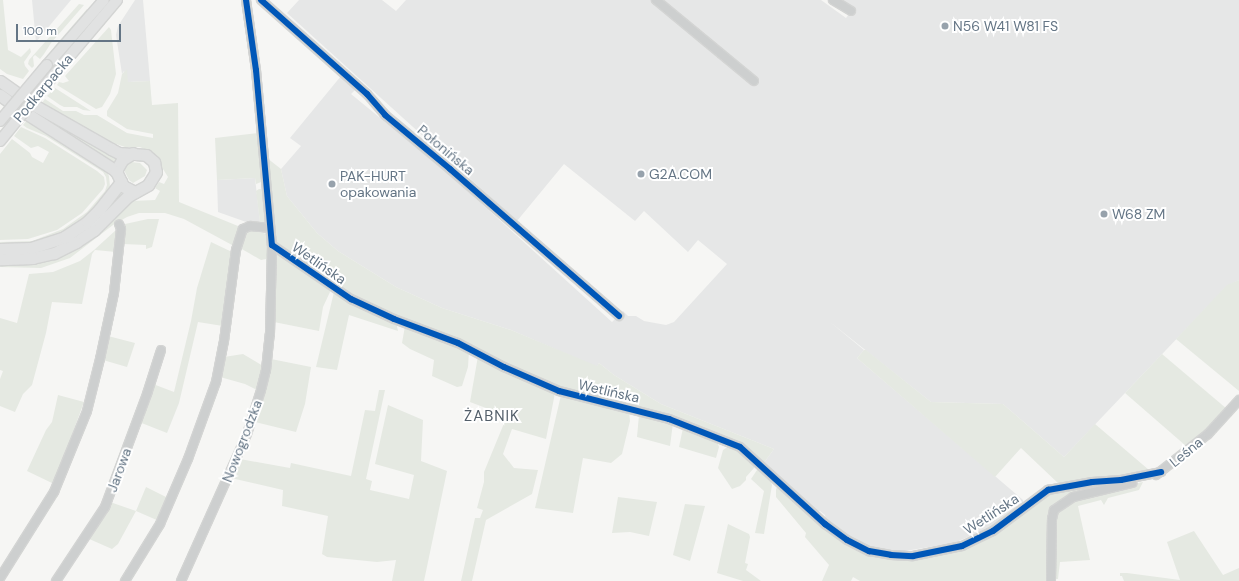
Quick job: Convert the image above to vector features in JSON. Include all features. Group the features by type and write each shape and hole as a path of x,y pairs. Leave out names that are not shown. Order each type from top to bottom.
{"highway":[{"path":"0,80 34,105 92,139 119,153 141,153 150,158 154,162 156,172 148,185 124,200 94,230 65,248 33,258 0,259"},
{"path":"0,95 116,171 120,182 128,189 135,192"},
{"path":"116,171 122,160 133,153"},
{"path":"0,249 31,248 64,237 87,222 99,210 120,182"}],"main road":[{"name":"Podkarpacka","path":"0,121 104,0"},
{"name":"Podkarpacka","path":"0,140 117,0"}],"street":[{"name":"Wetlińska","path":"246,0 256,70 272,245 351,299 394,319 458,343 529,378 580,398 626,407 669,419 740,447 825,524 847,540 869,551 892,556 913,556 962,546 993,530 1048,490 1092,482 1121,480 1161,472"},
{"name":"Połonińska","path":"261,0 367,94 385,115 450,169 619,316"},
{"path":"656,0 754,81"},
{"path":"833,0 851,11"},
{"path":"0,578 54,492 87,411 114,293 121,229 119,224"},
{"path":"125,581 160,524 188,459 216,382 224,341 236,250 242,229 250,226 270,228"},
{"name":"Nowogrodzka","path":"181,581 247,434 259,397 268,353 272,245"},
{"name":"Jarowa","path":"56,581 104,507 147,394 161,350"},
{"name":"Leśna","path":"1051,581 1052,519 1054,510 1073,497 1149,479 1161,472 1208,434 1239,400"}],"shaded area":[{"path":"0,0 3,0 8,50 21,57 30,48 31,52 24,62 29,71 23,79 7,74 0,69"},
{"path":"32,0 71,0 36,42"},
{"path":"108,0 112,0 53,70 50,67"},
{"path":"135,0 143,0 150,81 128,82 124,71 122,74 116,35 118,26"},
{"path":"299,0 382,0 396,11 406,0 821,0 846,18 849,14 840,0 1239,0 1239,280 1227,286 1064,457 1003,404 931,402 830,322 864,350 857,358 1023,500 1023,504 991,527 954,543 905,551 869,548 851,539 826,520 825,515 820,511 815,512 763,464 774,449 661,404 614,375 599,363 597,367 511,330 442,308 396,287 338,251 317,233 287,196 281,169 301,146 290,138 341,76 356,89 351,94 452,177 612,322 623,311 628,316 636,316 644,321 666,325 674,322 727,264 698,240 688,252 644,211 635,221 564,164 517,221 287,13"},
{"path":"79,4 84,5 51,43 40,59 35,55 33,57 34,66 32,68 28,64 29,60"},
{"path":"87,9 88,13 44,61 55,46"},
{"path":"102,23 105,24 62,73"},
{"path":"109,27 111,30 116,74 110,94 102,107 96,109 57,85 59,82 63,83 69,81 65,76"},
{"path":"127,69 128,82 150,81 152,105 178,103 179,202 238,226 240,228 234,244 232,245 184,219 165,213 139,213 127,217 113,225 70,258 41,268 0,267 0,263 18,264 39,260 132,201 155,200 160,191 155,188 159,182 164,184 168,177 153,153 140,147 125,147 113,143 41,104 45,99 63,111 76,111 84,115 97,115 127,133 153,138 153,134 127,129 107,116 107,111 118,93 122,74"},
{"path":"55,88 91,111 83,110 77,107 64,107 60,105 47,96"},
{"path":"35,110 81,138 119,158 114,164 33,113"},
{"path":"28,119 105,169 109,176 110,187 89,215 68,230 37,243 0,246 0,242 32,241 63,229 87,212 105,191 107,185 106,177 103,172 46,136 23,125"},
{"path":"21,127 45,138 97,171 104,177 105,184 103,189 82,213 57,230 28,239 0,240 0,154 12,139 30,153 32,157 43,163 49,152 38,146 31,148 14,136"},
{"path":"259,133 263,179 261,182 256,184 255,178 217,180 215,138"},
{"path":"267,158 281,169 287,196 317,233 338,251 396,287 442,308 511,330 597,366 599,363 614,375 661,404 774,449 763,464 746,450 649,410 615,401 584,396 369,304 340,287 275,242"},
{"path":"131,162 140,163 147,170 145,176 133,183 129,180 123,168"},
{"path":"255,178 260,222 249,223 218,212 217,180"},
{"path":"259,189 264,190 267,215 265,222 262,223 260,222 256,191"},
{"path":"148,219 159,219 152,247 146,249 146,245 123,244 125,224"},
{"path":"247,229 267,234 268,252 266,259 261,260 240,248"},
{"path":"116,230 118,233 116,252 95,250 92,254 82,304 52,302 46,333 32,385 23,394 15,412 0,406 0,379 3,371 0,370 0,318 17,323 29,274 53,272 80,261"},
{"path":"211,242 232,252 223,326 198,322 179,403 167,433 139,422 153,384 174,392 191,321 197,288"},
{"path":"276,252 329,288 330,292 323,307 319,331 274,322 274,256"},
{"path":"1239,280 1239,391 1176,339 1227,285"},
{"path":"334,292 396,322 398,331 349,315 337,370 316,367"},
{"path":"405,326 469,351 468,367 462,386 457,387 432,376 434,360 410,349 402,343"},
{"path":"108,336 135,343 127,367 103,360"},
{"path":"864,350 866,350 931,402 1003,404 1064,457 1095,424 1149,470 1122,477 1060,485 1021,448 995,477 857,358"},
{"path":"243,354 263,366 259,391 245,384 220,377 224,357"},
{"path":"1162,354 1227,409 1205,433 1186,446 1125,393"},
{"path":"478,356 555,393 546,439 512,429 503,454 514,468 538,470 532,494 486,520 472,581 461,581 475,518 480,518 483,510 477,508 484,482 484,472 507,416 470,402"},
{"path":"271,359 311,367 305,404 296,432 255,422 265,394"},
{"path":"379,390 385,390 366,479 372,481 370,490 409,499 414,475 375,464 388,405 423,420 421,461 447,471 424,581 392,581 396,560 377,562 327,557 322,554 328,516 282,506 283,490 231,478 240,459 290,468 291,463 351,476 365,410 375,411"},
{"path":"58,395 84,402 54,484 27,471 46,430 52,422"},
{"path":"561,395 629,411 630,421 622,454 611,463 583,458 573,513 535,508"},
{"path":"639,415 673,423 670,446 637,437"},
{"path":"683,428 717,441 719,447 716,458 679,447"},
{"path":"729,446 736,447 754,465 754,468 746,477 746,480 740,486 732,489 718,468 723,450"},
{"path":"759,467 769,477 772,485 764,534 755,533 764,491 751,479"},
{"path":"1139,478 1095,488 1049,513 1049,581 860,581 853,577 851,581 822,581 829,565 805,537 806,533 776,497 776,489 779,485 837,535 893,557 962,548 1047,494 1073,488"},
{"path":"1143,482 1139,490 1108,498 1104,505 1101,500 1078,506 1090,560 1060,562 1058,579 1053,579 1054,520 1057,511 1065,504 1099,491"},
{"path":"146,487 168,498 159,521 136,511"},
{"path":"618,497 657,502 649,536 630,532 612,533"},
{"path":"110,502 136,511 118,544 112,549 87,538"},
{"path":"685,504 705,506 690,561 673,555"},
{"path":"728,524 749,534 750,537 745,563 748,564 746,570 761,581 743,581 717,573"},
{"path":"1194,531 1223,575 1239,568 1239,581 1124,581 1122,576 1120,576 1120,573 1127,573 1180,580 1167,542"}],"cycle path":[{"path":"246,0 256,70 272,245 351,299 394,319 458,343 504,367 559,391 669,419 740,447 825,524 847,540 869,551 891,555 913,556 962,546 993,531 1048,490 1092,482 1121,480 1161,472"},
{"path":"261,0 367,94 385,115 450,169 619,316"}],"place":[{"name":"N56 W41 W81 FS","path":"945,26"},
{"name":"G2A.COM","path":"641,174"},
{"name":"PAK-HURT opakowania","path":"332,184"},
{"name":"W68 ZM","path":"1104,214"}],"district":[{"name":"ŻABNIK","path":"492,417"}]}
